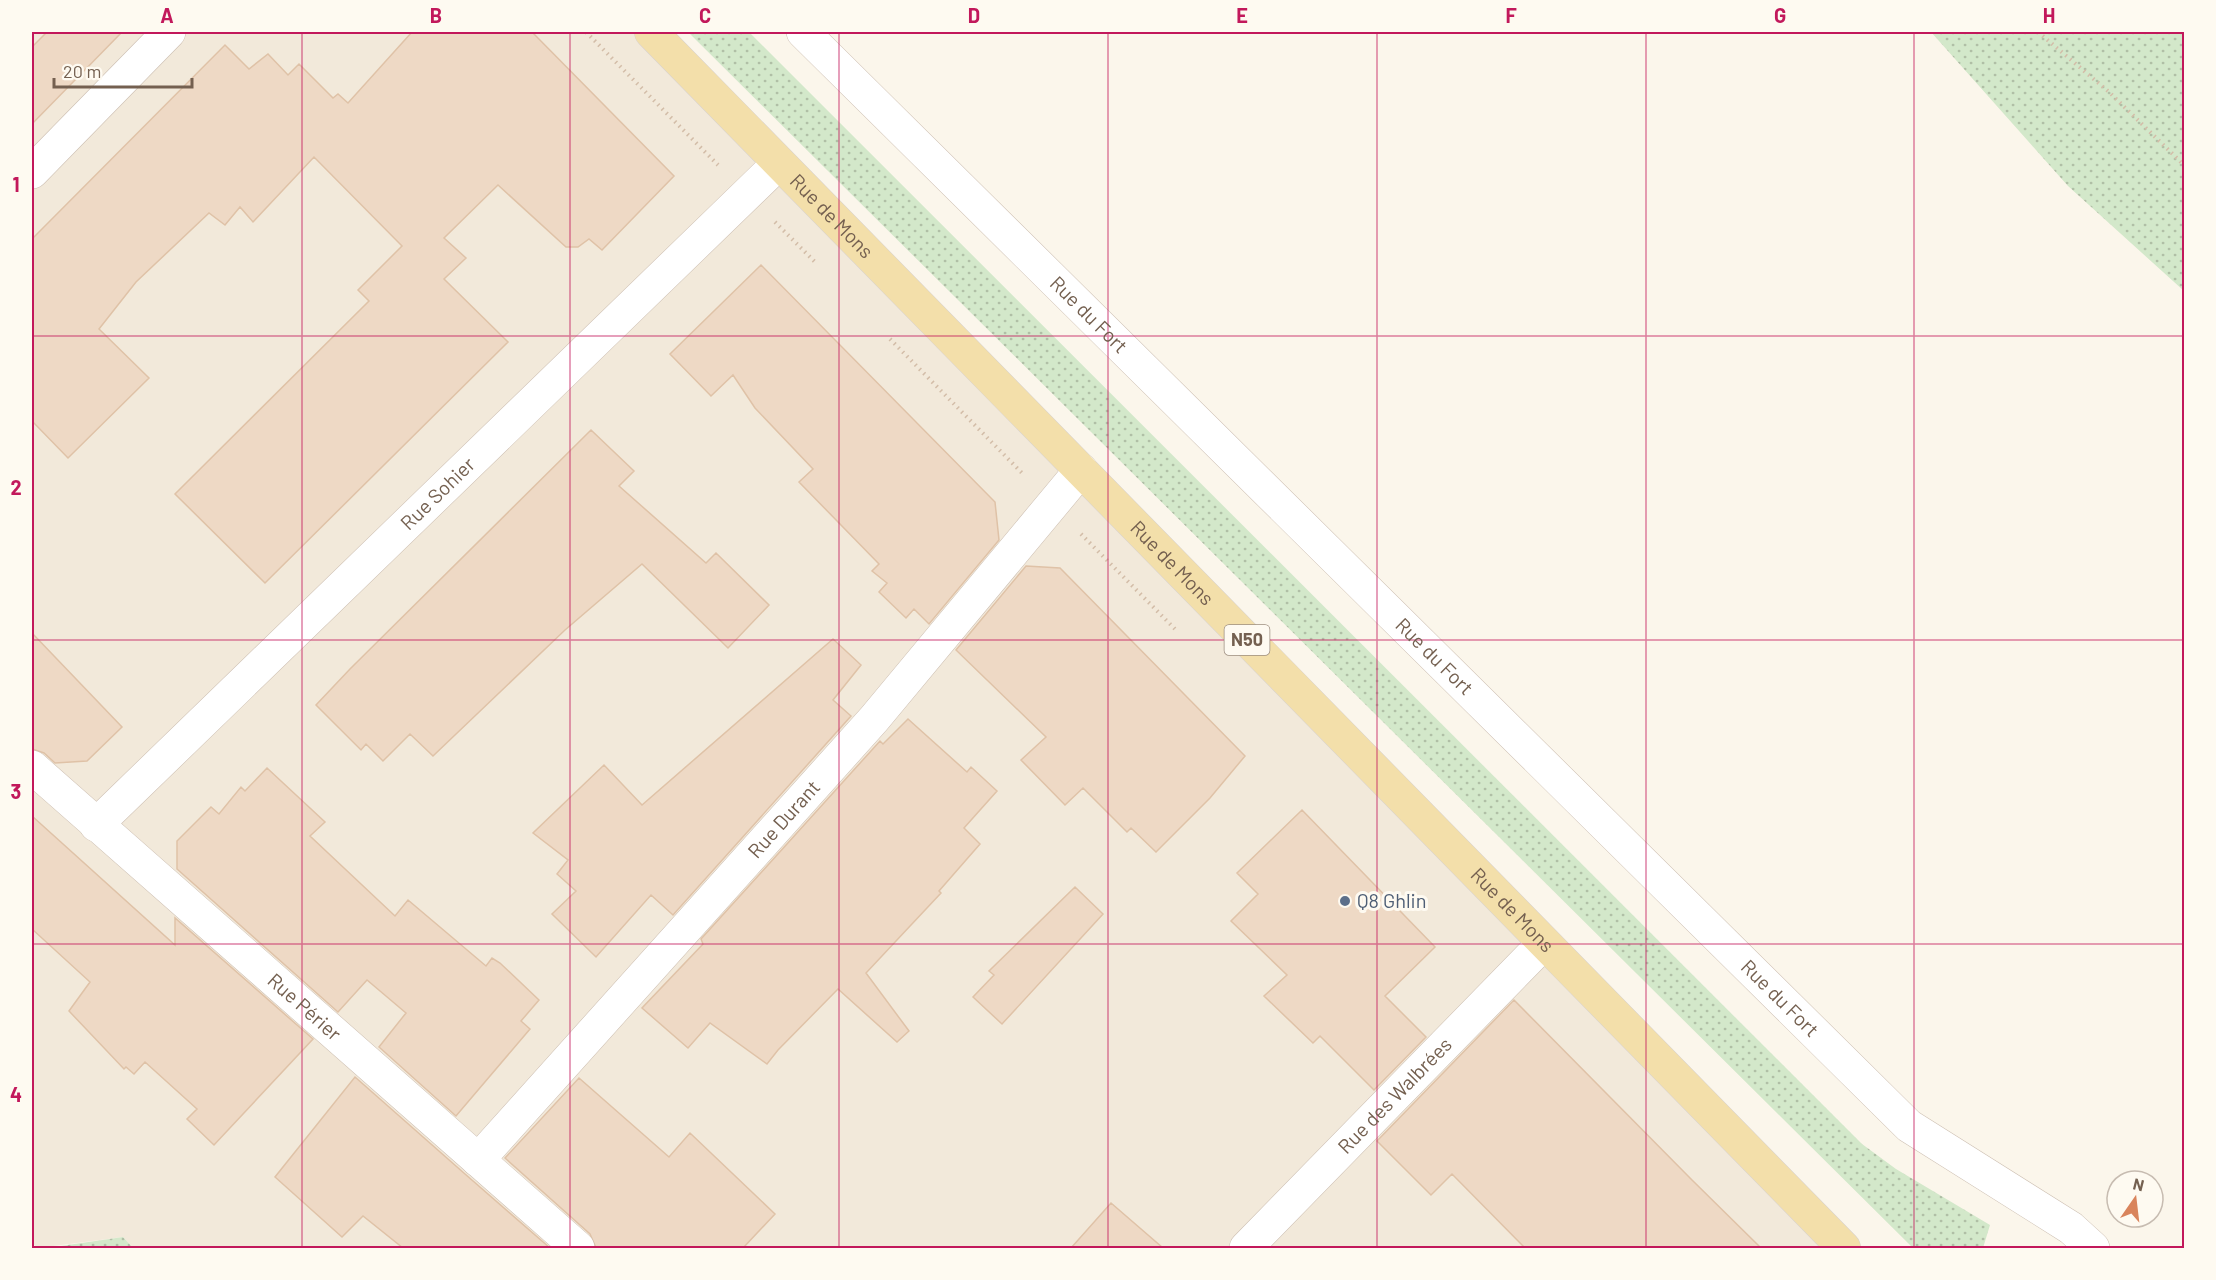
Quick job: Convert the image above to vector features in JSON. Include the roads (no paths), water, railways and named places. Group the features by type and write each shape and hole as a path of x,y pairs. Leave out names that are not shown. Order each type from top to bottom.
{"main road":[{"name":"Rue de Mons","path":"651,32 1844,1248"}],"street":[{"path":"32,171 169,32"},
{"name":"Rue du Fort","path":"803,32 1909,1126 2071,1228 2094,1248"},
{"name":"Rue Sohier","path":"96,825 778,164"},
{"name":"Rue Durant","path":"478,1160 874,719 1081,470"},
{"name":"Rue Périer","path":"32,767 578,1248"},
{"name":"Rue des Walbrées","path":"1246,1248 1544,944"}],"place":[{"name":"Q8 Ghlin","path":"1345,901"}]}
